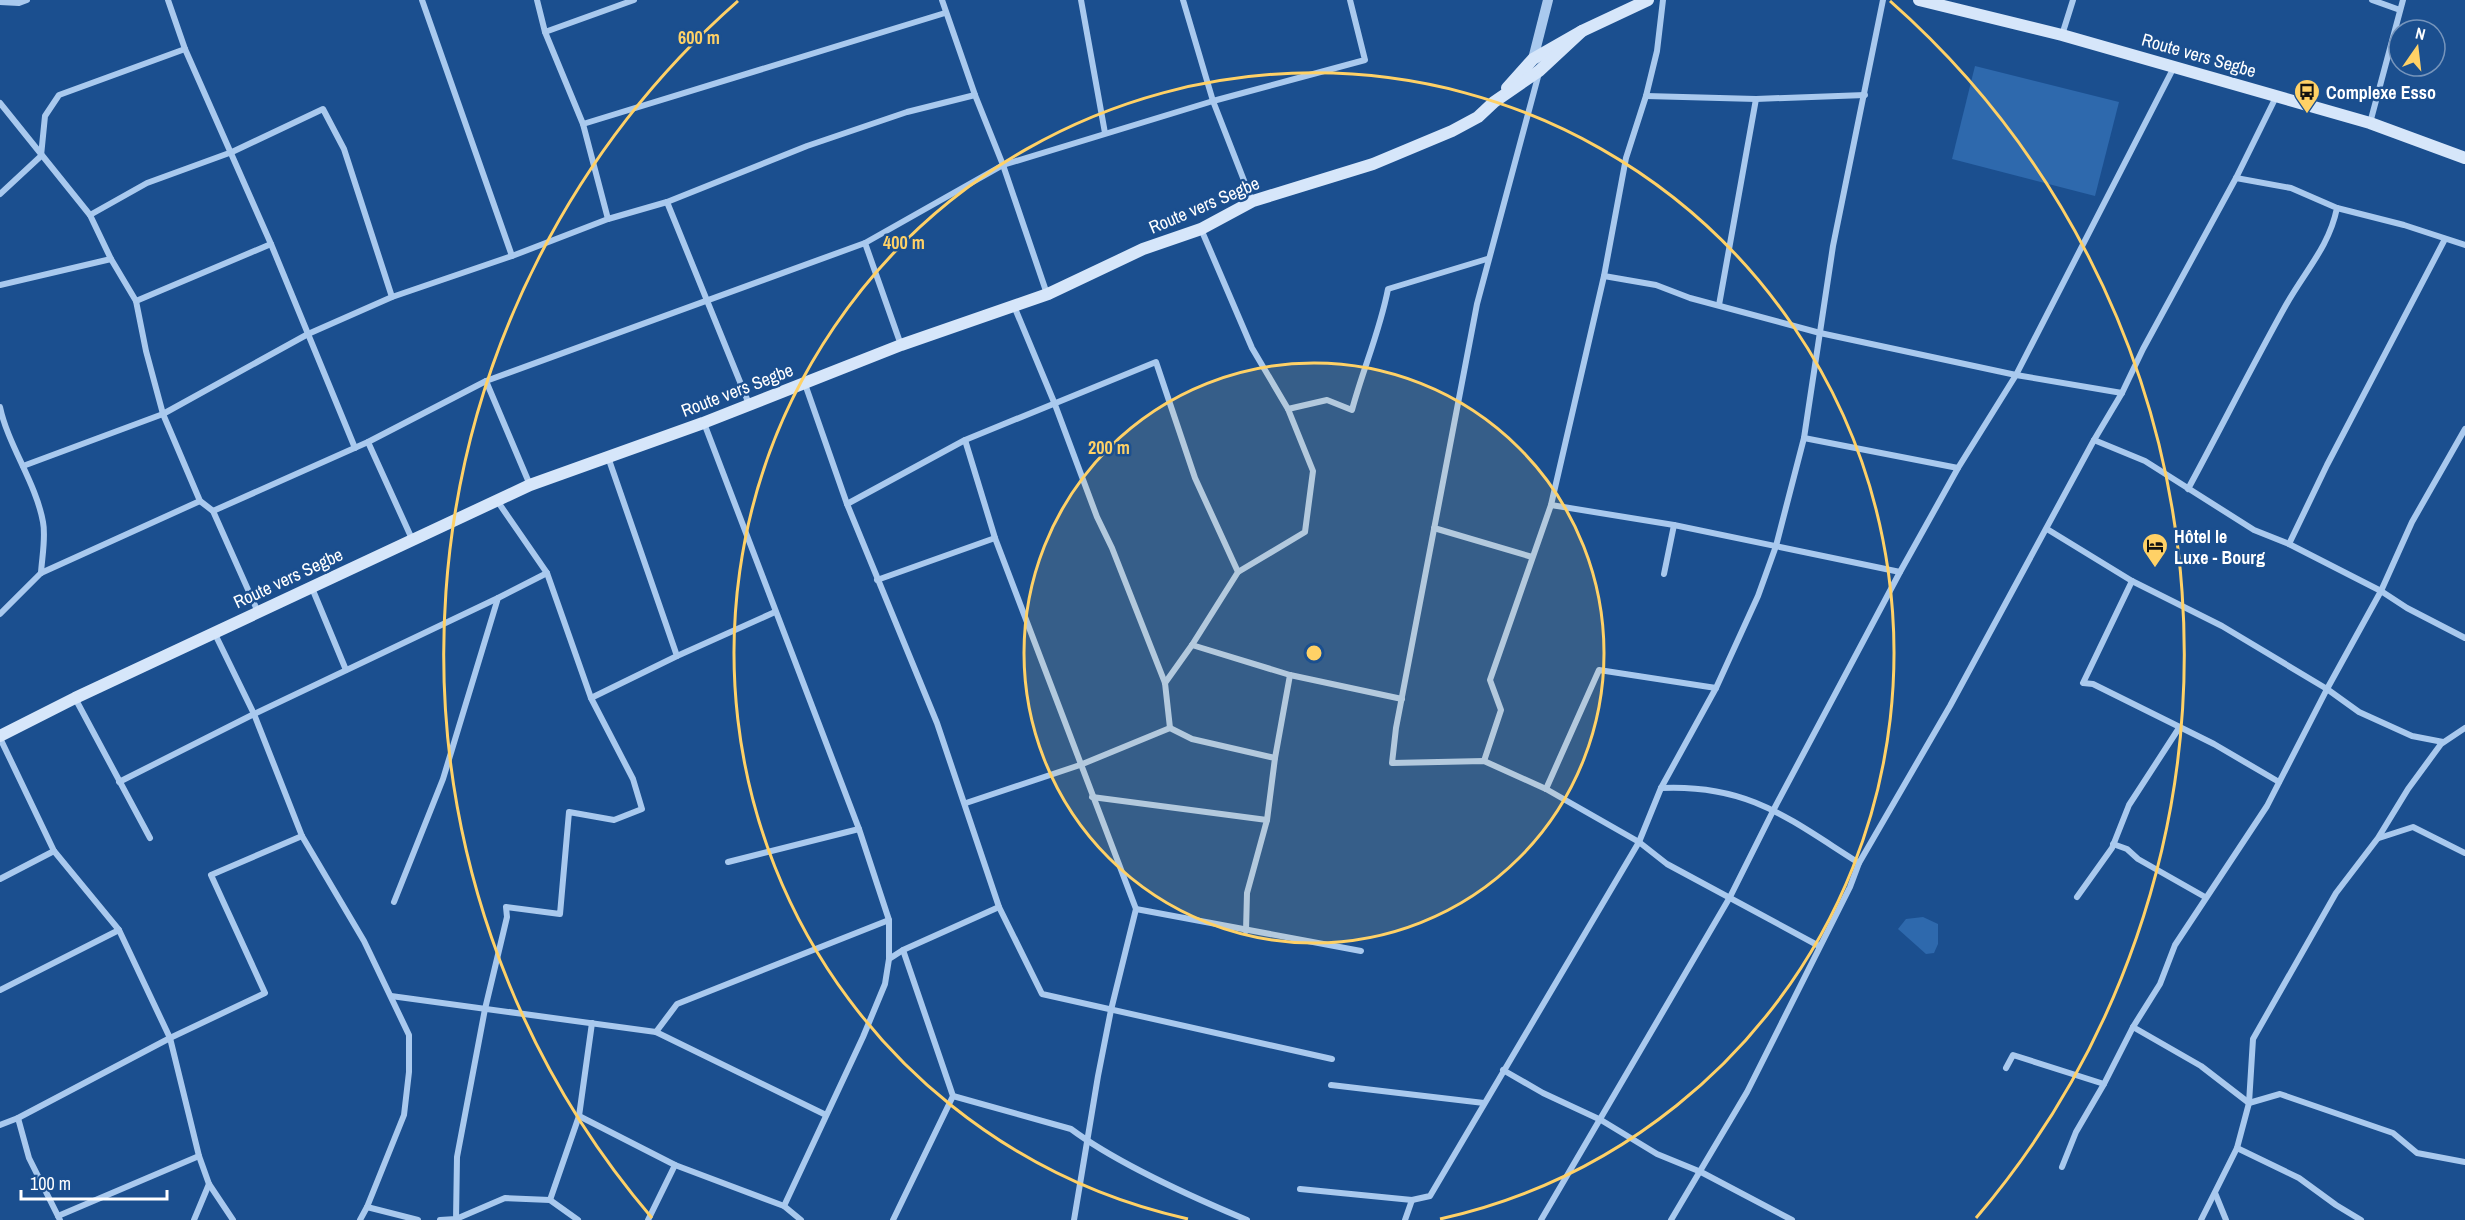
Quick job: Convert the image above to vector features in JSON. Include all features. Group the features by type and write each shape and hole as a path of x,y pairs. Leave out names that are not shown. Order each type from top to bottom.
{"main road":[{"name":"Route vers Segbe","path":"0,737 75,698 412,539 498,502 530,485 704,423 901,345 1048,294 1143,249 1201,229 1253,201 1373,164 1452,131 1478,117 1533,58 1582,31 1648,0"},
{"name":"Route vers Segbe","path":"1919,0 2062,35 2370,123 2465,158"},
{"name":"Route vers Segbe","path":"1494,102 1539,71 1582,31"}],"street":[{"path":"0,2 19,3 27,0"},
{"path":"168,0 185,49 272,244 355,448"},
{"path":"422,0 512,256"},
{"path":"537,0 546,32 583,124 608,219"},
{"path":"546,32 634,0"},
{"path":"942,0 1048,294"},
{"path":"1081,0 1105,133"},
{"path":"1183,0 1213,101 1253,201"},
{"path":"213,511 368,442 486,381 865,243 1003,165 1213,101 1365,60 1350,0"},
{"path":"1533,58 1548,0"},
{"path":"1484,761 1501,710 1491,680 1551,505 1604,276 1626,158 1646,96 1657,51 1663,0"},
{"path":"1300,1189 1412,1200 1430,1197 1639,842 1661,788 1716,688 1758,596 1776,546 1804,438 1833,246 1884,0"},
{"path":"2062,35 2073,0"},
{"path":"2372,0 2400,10"},
{"path":"2370,123 2403,0"},
{"path":"583,124 945,13"},
{"path":"0,194 41,156 45,116 59,95 185,49"},
{"path":"1541,1220 1730,897 1900,572 1958,468 2016,375 2175,67"},
{"path":"1539,71 1506,201 1487,259 1434,528 1392,764 1484,761 1546,789 1639,842 1668,864 1819,946"},
{"path":"1646,96 1756,99 1864,95"},
{"path":"23,466 163,414 308,334 392,297 512,256 608,219 667,202 807,146 907,112 975,96"},
{"path":"1671,1220 1747,1092 1819,946 1851,887 1859,863 1950,706 2094,440 2122,393 2143,349 2236,178 2276,97"},
{"path":"1719,305 1756,99"},
{"path":"0,103 90,215 111,259 136,301 146,351 163,414 200,501 213,511 258,612"},
{"path":"90,215 147,183 232,152 323,109 344,149 392,297"},
{"path":"2236,178 2291,188 2337,208 2404,225 2465,245"},
{"path":"667,202 749,405"},
{"path":"2188,489 2287,303 2326,243 2337,208"},
{"path":"1165,682 1192,645 1238,572 1305,532 1313,471 1288,409 1252,348 1201,229"},
{"path":"2289,544 2327,465 2445,239"},
{"path":"865,243 901,345"},
{"path":"136,301 272,244"},
{"path":"0,285 111,259"},
{"path":"1288,409 1327,400 1352,410 1361,377 1383,317 1388,289 1487,259"},
{"path":"1604,276 1656,285 1690,298 1820,333 2016,375 2122,393"},
{"path":"1014,306 1165,682 1170,728"},
{"path":"847,504 965,440 1156,362 1195,478 1238,572"},
{"path":"486,381 530,485"},
{"path":"805,384 847,504 933,712 966,803 999,907 1042,994 1332,1059"},
{"path":"0,407 1,419 23,466 43,522 41,573"},
{"path":"704,423 859,829 889,920 889,958 885,984 784,1206"},
{"path":"2062,1167 2076,1132 2133,1027 2160,984 2175,945 2267,806 2381,591 2412,522 2465,429"},
{"path":"1804,438 1958,468"},
{"path":"965,440 995,538 1136,909 1111,1010 1086,1140 1074,1220"},
{"path":"2094,440 2145,461 2254,530 2289,544 2381,591 2407,608 2465,638"},
{"path":"368,442 412,539"},
{"path":"608,456 677,656"},
{"path":"0,614 41,573 200,501"},
{"path":"456,1219 457,1157 485,1009 507,917 506,907 560,914 569,812 614,820 642,809 633,779 591,698 547,573 498,502"},
{"path":"1551,505 1674,525 1900,572"},
{"path":"1664,574 1674,525"},
{"path":"1434,528 1532,557"},
{"path":"2047,529 2132,581 2222,626 2327,689 2359,712 2412,736 2443,742"},
{"path":"877,580 995,538"},
{"path":"119,782 254,714 547,573"},
{"path":"2132,581 2083,683 2093,684 2214,744 2279,782"},
{"path":"312,588 346,670"},
{"path":"394,902 443,779 498,598"},
{"path":"591,698 775,612"},
{"path":"214,632 254,714 302,836 364,941 409,1035 410,1072 404,1115 360,1220"},
{"path":"1192,645 1290,675 1402,699"},
{"path":"1546,789 1599,670 1716,688"},
{"path":"1246,931 1247,893 1267,820 1275,758 1290,675"},
{"path":"75,698 150,838"},
{"path":"966,803 1080,765 1170,728 1192,739 1275,758"},
{"path":"2077,897 2113,844 2129,806 2179,728"},
{"path":"2200,1220 2237,1148 2249,1103 2253,1039 2336,892 2378,838 2408,789 2443,742 2465,728"},
{"path":"0,737 54,851 119,930 170,1038 199,1156 209,1184 233,1220"},
{"path":"1661,788 1691,786 1742,796 1774,809 1859,863"},
{"path":"1092,797 1267,820"},
{"path":"2378,838 2413,827 2465,853"},
{"path":"728,862 859,829"},
{"path":"0,1125 18,1118 170,1038 266,993 212,875 302,836"},
{"path":"2113,844 2127,849 2138,859 2205,897"},
{"path":"0,879 54,851"},
{"path":"889,958 999,907"},
{"path":"1136,909 1361,951"},
{"path":"656,1032 676,1004 889,920"},
{"path":"0,990 119,930"},
{"path":"893,1220 953,1096 903,950"},
{"path":"391,996 656,1032 826,1116"},
{"path":"550,1200 579,1116 592,1023"},
{"path":"2133,1027 2201,1066 2249,1103"},
{"path":"2006,1068 2013,1055 2104,1084"},
{"path":"1503,1070 1543,1093 1601,1120 1657,1154 1701,1172 1792,1220"},
{"path":"1331,1085 1484,1103"},
{"path":"2249,1103 2280,1094 2393,1133 2418,1153 2465,1162"},
{"path":"953,1096 1071,1129 1086,1140 1149,1174 1247,1220"},
{"path":"579,1116 675,1165 784,1206 801,1220"},
{"path":"18,1118 29,1158 59,1218 199,1156"},
{"path":"2237,1148 2299,1178 2361,1220"},
{"path":"648,1220 675,1165"},
{"path":"194,1220 209,1184"},
{"path":"2215,1193 2226,1220"},
{"path":"440,1220 456,1219 505,1198 550,1200 574,1218"},
{"path":"1405,1220 1412,1200"},
{"path":"367,1207 418,1220"}],"shaded area":[{"path":"1975,66 2119,102 2095,196 1952,159"},
{"path":"1923,917 1938,924 1938,944 1934,953 1926,954 1898,929 1906,919"}],"place":[{"name":"Complexe Esso","path":"2307,115"},
{"name":"Hôtel le Luxe - Bourg","path":"2155,569"}]}
